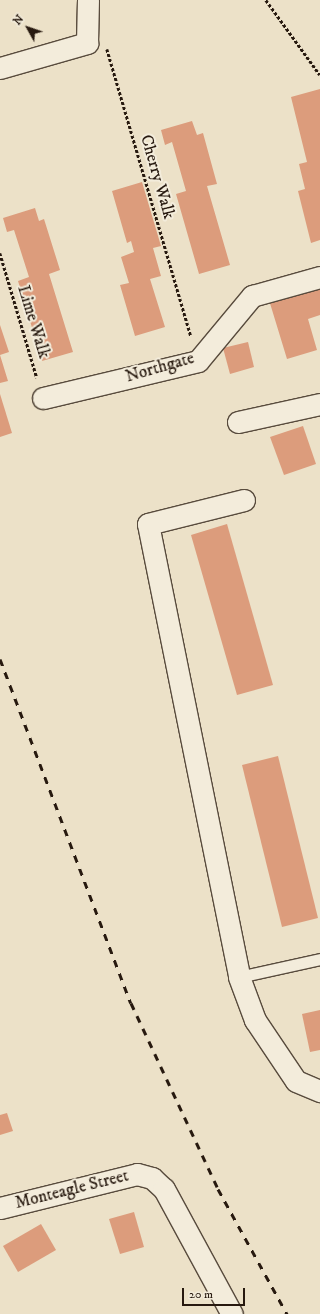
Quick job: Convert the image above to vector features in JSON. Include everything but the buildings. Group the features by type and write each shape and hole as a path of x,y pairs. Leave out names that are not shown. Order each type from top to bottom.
{"street":[{"path":"0,68 87,43 88,0"},
{"name":"Northgate","path":"43,398 198,362 252,296 320,277"},
{"path":"238,422 320,404"},
{"path":"244,500 148,524 239,977 255,1020 296,1081 320,1091"},
{"name":"Monteagle Street","path":"0,1208 137,1174 152,1178 164,1189 232,1314"}],"lane":[{"path":"239,977 320,959"}],"path":[{"path":"266,0 320,75"},
{"name":"Cherry Walk","path":"106,45 198,362"},
{"name":"Lime Walk","path":"0,253 43,398"}],"railway":[{"path":"0,659 131,1003 218,1189 287,1314"}]}
